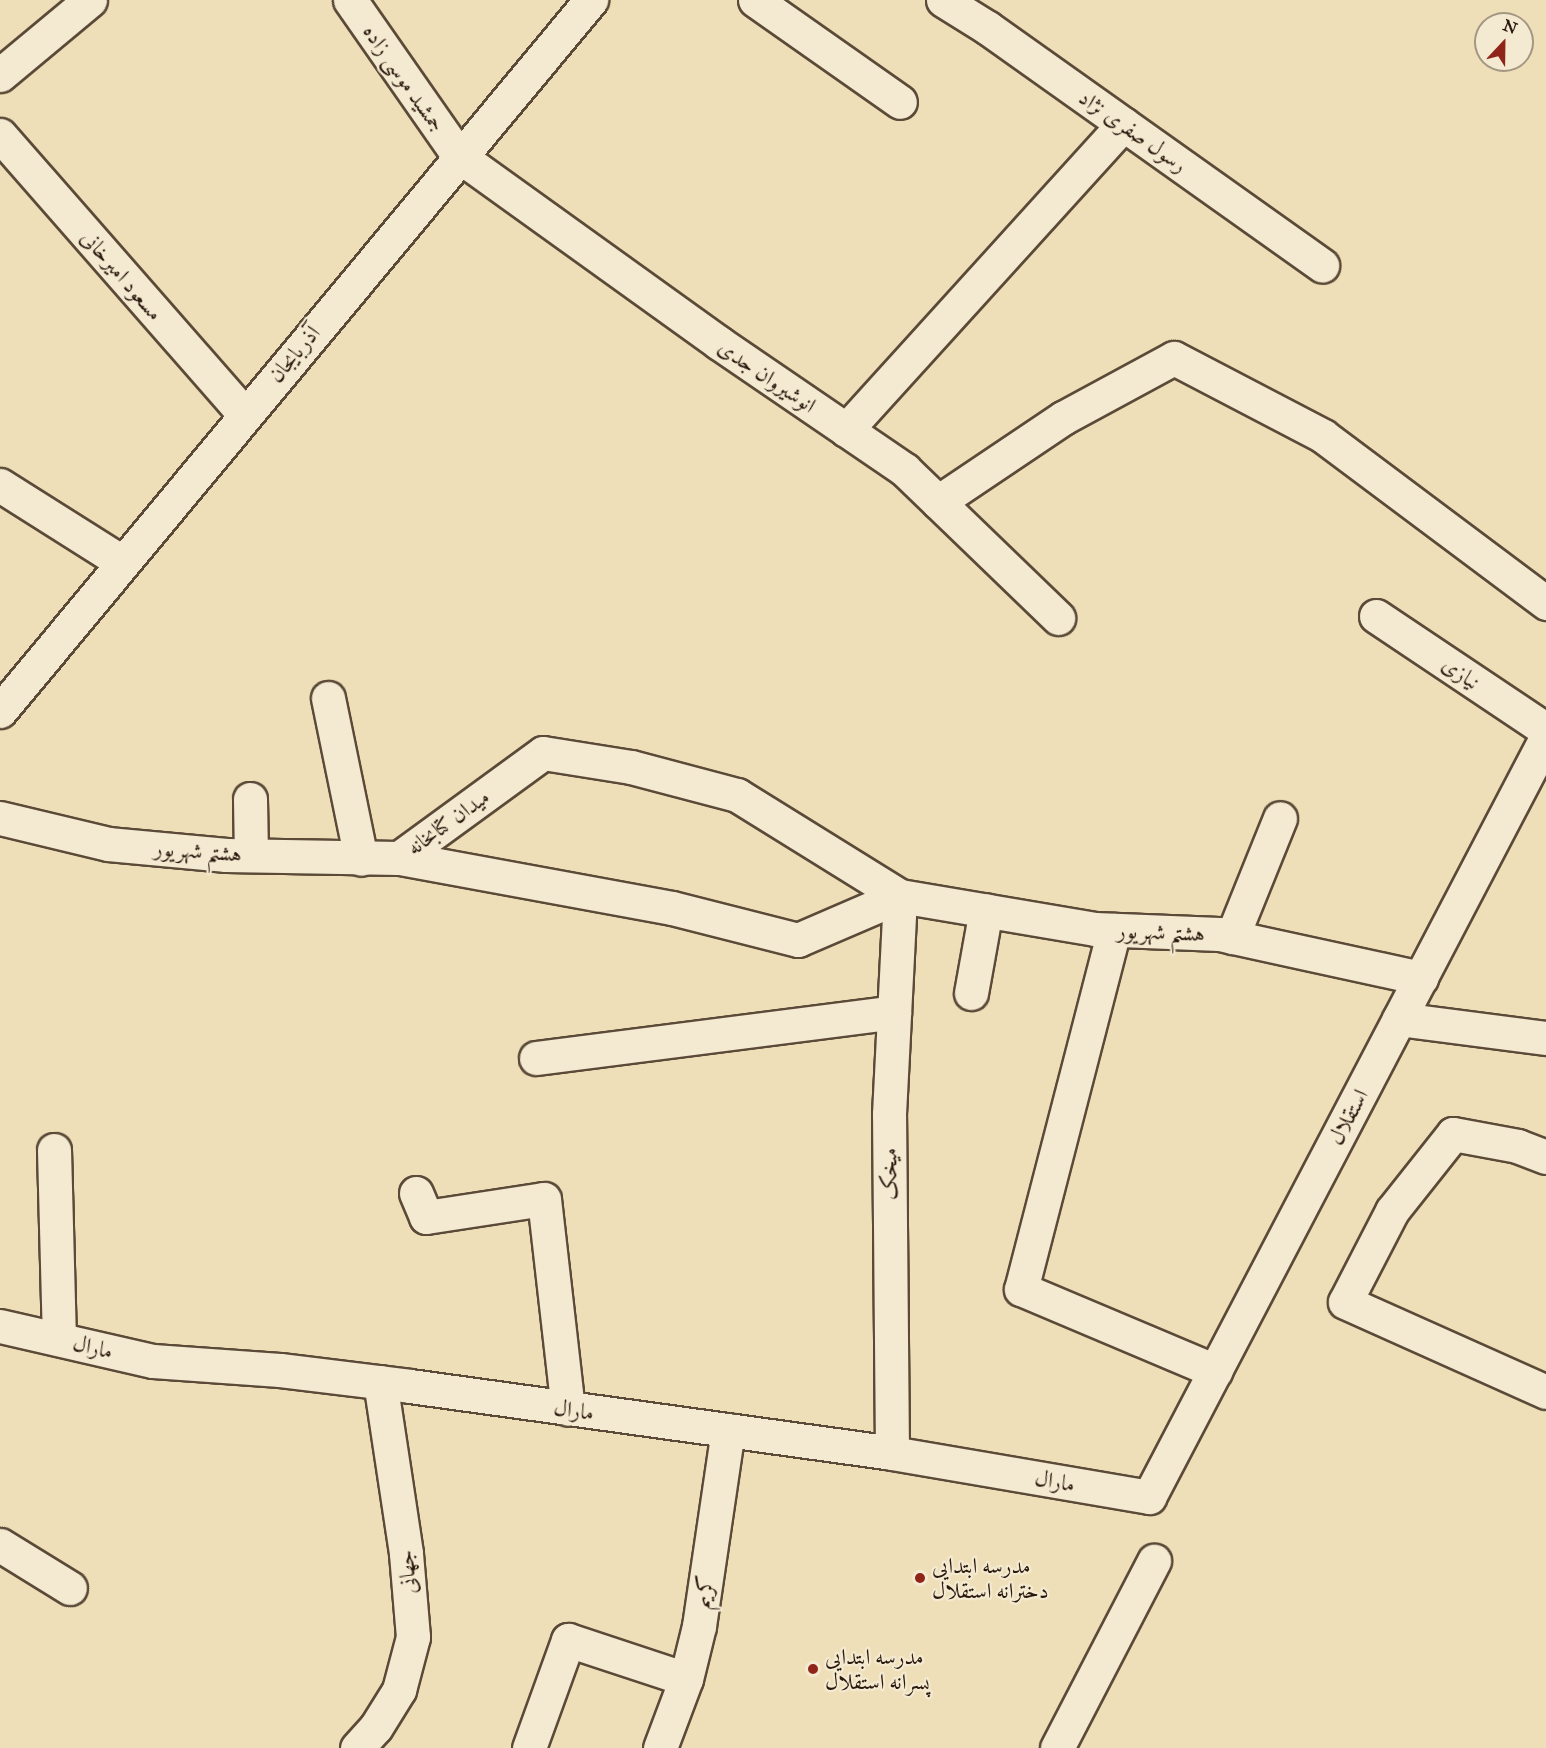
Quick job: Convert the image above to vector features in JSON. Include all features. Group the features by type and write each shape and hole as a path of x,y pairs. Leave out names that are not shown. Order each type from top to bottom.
{"street":[{"path":"0,75 90,0"},
{"name":"جمشید موسی زاده","path":"350,0 459,156"},
{"name":"آذربایجان","path":"0,711 244,414 591,0"},
{"path":"755,0 900,102"},
{"name":"رسول صفری نژاد","path":"943,0 1322,265"},
{"path":"846,430 1123,124"},
{"name":"مسعود امیرخانی","path":"0,135 244,414"},
{"name":"انوشیروان جدی","path":"459,156 904,470 1058,618"},
{"path":"938,502 1063,418 1174,358 1323,436 1546,603"},
{"path":"0,485 122,562"},
{"name":"نیازی","path":"1376,616 1546,730"},
{"path":"328,698 361,859"},
{"name":"استقلال","path":"1149,1497 1546,738"},
{"name":"میدان کتابخانه","path":"399,858 543,753 631,767 737,795 900,896"},
{"path":"250,799 251,855"},
{"name":"هشتم شهریور","path":"0,818 108,844 251,855 399,858"},
{"path":"1232,937 1280,818"},
{"name":"میدان کتابخانه","path":"399,858 672,908 798,940 900,896"},
{"name":"هشتم شهریور","path":"900,896 1114,930 1232,937 1420,978"},
{"name":"میخک","path":"892,1453 889,1114 900,896"},
{"path":"971,993 986,910"},
{"path":"1114,930 1022,1289 1215,1371"},
{"path":"536,1058 894,1012"},
{"path":"1399,1019 1546,1038"},
{"path":"1546,1157 1518,1146 1453,1134 1392,1211 1345,1302 1546,1392"},
{"path":"54,1150 59,1340"},
{"path":"416,1193 426,1218 544,1199 568,1409"},
{"name":"مارال","path":"0,1326 153,1361 380,1382 892,1453 1149,1497"},
{"name":"جهانی","path":"357,1748 376,1727 399,1690 413,1637 406,1553 380,1382"},
{"name":"کریم","path":"660,1748 686,1679 699,1626 728,1430"},
{"path":"0,1545 70,1588"},
{"path":"1057,1748 1154,1561"},
{"path":"529,1748 568,1640 686,1679"}],"place":[{"name":"مدرسه ابتدایی دخترانه استقلال","path":"920,1578"},
{"name":"مدرسه ابتدایی پسرانه استقلال","path":"813,1669"}]}
